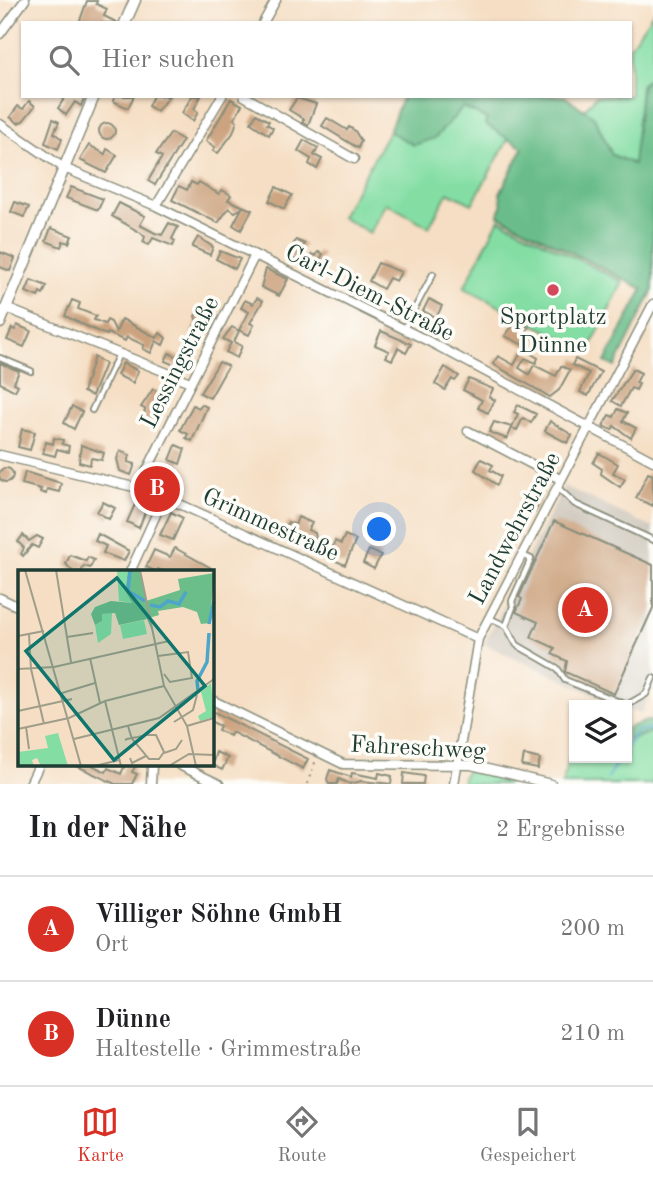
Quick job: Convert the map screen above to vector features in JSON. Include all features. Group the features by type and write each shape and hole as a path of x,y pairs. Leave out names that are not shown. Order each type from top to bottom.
{"street":[{"path":"0,34 25,0"},
{"path":"126,21 135,0"},
{"path":"264,21 276,0"},
{"path":"0,323 93,98"},
{"path":"156,206 221,98"},
{"path":"247,98 354,159"},
{"name":"Carl-Diem-Straße","path":"0,124 64,169 156,206 255,255 653,461"},
{"name":"Lessingstraße","path":"138,488 255,255"},
{"name":"Landwehrstraße","path":"454,784 478,639 653,304"},
{"path":"6,308 190,382"},
{"path":"468,431 558,483"},
{"name":"Grimmestraße","path":"0,455 138,488 164,498 478,639"},
{"path":"131,570 164,498"},
{"path":"0,598 18,607"},
{"name":"Fahreschweg","path":"214,701 343,764 457,765 551,784"},
{"path":"30,784 39,766"},
{"path":"151,784 152,766"},
{"path":"181,766 219,784"}],"lane":[{"path":"404,330 433,274"},
{"path":"92,410 120,353"},
{"path":"0,358 31,371"},
{"path":"558,483 575,504 653,540"},
{"path":"506,626 513,607 512,601 531,559 521,554"},
{"path":"489,618 506,626 517,645 557,668 565,680 615,702 627,705 637,701 646,694 653,678"}],"path":[{"path":"307,784 319,752"}],"shaded area":[{"path":"564,486 653,528 653,688 641,713 632,712 632,700 606,700 484,644"}],"green space":[{"path":"653,13 653,74 641,85 634,164 612,155 594,117 584,110 594,98 632,98 632,43"},
{"path":"653,74 653,290 615,367 605,362 643,289 498,215 502,206 500,193 523,148 485,124 487,119 463,107 435,138 414,145 389,131 402,98 567,98 594,117 612,155 633,164 642,85"},
{"path":"463,107 488,119 486,124 509,138 472,204 448,192 429,227 386,203 370,233 341,217 389,131 414,145"},
{"name":"Sportplatz Dünne","path":"499,219 623,282 588,352 464,288"},
{"path":"653,721 653,732 632,739 632,726"},
{"path":"653,732 653,784 562,784 569,760 569,763 632,763 632,739"},
{"path":"469,770 509,776 508,784 462,784 464,774"}],"building":[{"path":"87,1 97,1 96,4 107,9 104,16 114,21 80,21"},
{"path":"65,98 84,98 81,106 75,102 66,115 58,108"},
{"path":"114,98 133,98 128,108 113,101"},
{"path":"152,98 167,98 157,111 148,106"},
{"path":"191,98 200,98 194,109 198,112 193,121 182,113"},
{"path":"297,98 316,104 308,125 302,122 304,119 289,110"},
{"path":"231,99 242,105 234,119 237,121 233,133 218,153 213,151 215,147 206,141"},
{"path":"29,101 35,106 23,121 18,123 10,117 18,106 23,109"},
{"path":"256,114 269,121 267,124 273,128 269,135 251,123"},
{"path":"327,118 347,130 349,127 355,131 361,141 358,148 322,126"},
{"path":"53,119 59,122 54,133 62,139 58,149 45,143"},
{"path":"107,123 113,125 113,137 107,139 101,137 99,131 101,125"},
{"path":"171,133 183,140 155,185 148,181 162,157 156,154"},
{"path":"304,140 318,148 314,155 322,159 317,169 309,164 311,159 298,151"},
{"path":"89,145 105,154 107,149 117,155 106,173 80,160"},
{"path":"191,182 197,185 199,182 219,194 222,190 231,195 228,200 252,210 241,230 233,225 242,208 235,212 229,208 218,223 172,200 179,186 187,190"},
{"path":"71,187 103,199 98,210 66,198"},
{"path":"276,187 292,195 284,209 269,201"},
{"path":"15,202 29,207 24,217 11,212"},
{"path":"119,203 145,216 140,225 155,233 162,235 169,223 178,227 172,239 175,241 173,246 153,238 149,245 143,242 145,237 141,233 112,216"},
{"path":"51,228 72,236 69,243 63,241 61,247 46,241"},
{"path":"198,237 213,247 210,255 192,247"},
{"path":"296,240 305,244 296,260 287,255"},
{"path":"220,251 240,259 235,269 216,259"},
{"path":"0,252 15,258 10,271 0,267"},
{"path":"318,252 323,254 319,262 326,266 321,275 305,267 312,254 316,256"},
{"path":"378,263 401,272 396,281 389,278 383,289 369,281"},
{"path":"266,269 288,279 279,296 261,287"},
{"path":"31,280 47,286 43,294 40,292 38,297 26,292"},
{"path":"257,298 263,301 250,323 254,325 249,335 239,330 249,312 241,308 245,300 253,304"},
{"path":"429,299 442,306 436,318 423,311"},
{"path":"72,300 80,303 78,309 96,316 94,320 105,324 107,320 111,322 116,332 122,319 157,338 160,333 166,338 163,345 156,341 151,353 143,349 144,345 127,337 125,341 108,333 101,333 65,316"},
{"path":"200,311 207,314 207,319 203,328 191,333 197,322 195,316"},
{"path":"516,321 529,327 525,335 532,337 527,347 505,336"},
{"path":"17,325 31,331 24,347 7,340 12,328 15,330"},
{"path":"232,327 239,331 234,342 242,346 237,358 226,352 231,343 223,339"},
{"path":"381,331 411,344 406,353 398,348 392,360 386,357 389,351 375,345"},
{"path":"523,349 538,358 536,363 525,358 519,368 529,374 534,365 556,376 561,366 570,370 559,390 550,397 493,364 498,356 514,365"},
{"path":"169,353 188,361 184,369 165,361"},
{"path":"94,357 105,364 92,396 83,392"},
{"path":"575,359 601,372 588,396 580,392 589,373 572,365"},
{"path":"219,362 228,366 210,398 200,393"},
{"path":"0,363 19,371 14,383 18,385 15,391 0,383"},
{"path":"123,363 138,371 133,383 117,375"},
{"path":"445,367 459,376 455,381 452,379 445,390 435,384"},
{"path":"633,369 641,373 636,383 639,384 636,390 631,388 621,406 612,401"},
{"path":"469,379 493,389 489,397 495,400 488,413 478,408 482,400 463,390"},
{"path":"153,389 160,393 155,403 160,405 157,414 161,416 156,426 143,420 145,409 141,407"},
{"path":"201,404 207,407 192,441 186,438 188,434 180,430 193,405 199,408"},
{"path":"518,405 536,414 531,423 523,418 517,430 512,428 507,439 489,432 494,422 512,427 518,414 514,412"},
{"path":"72,406 82,412 74,429 64,423"},
{"path":"618,409 627,413 623,421 636,428 631,438 614,426 612,430 603,426 609,415 614,417"},
{"path":"550,421 572,435 567,443 545,431"},
{"path":"22,429 35,432 30,450 18,447"},
{"path":"54,438 63,440 62,444 69,446 68,452 57,449 55,456 43,453 46,442 53,444"},
{"path":"81,445 104,453 102,460 91,458 90,465 79,462"},
{"path":"176,445 185,449 180,464 170,460"},
{"path":"120,451 130,455 128,462 135,464 131,475 120,471 117,459"},
{"path":"599,453 618,464 613,473 625,479 620,487 601,474 602,469 593,463"},
{"path":"481,459 493,465 490,470 501,476 497,485 475,470"},
{"path":"3,468 9,468 13,475 9,482 3,482 -1,478 -1,472"},
{"path":"25,472 61,483 59,492 47,489 46,494 40,492 41,489 22,484"},
{"path":"648,473 653,475 653,506 636,498"},
{"path":"531,487 543,492 535,512 523,506"},
{"path":"103,502 115,508 109,519 97,512"},
{"path":"136,502 147,507 139,528 127,522"},
{"path":"171,512 183,518 173,540 160,535"},
{"path":"298,517 312,523 308,530 315,533 316,539 311,550 302,546 306,538 295,533 290,540 281,536 288,522 295,525"},
{"path":"554,521 653,565 653,608 614,694 565,672 567,661 552,654 555,648 531,637 538,622 516,612 522,599 519,597"},
{"path":"98,534 129,551 124,561 103,553 106,546 95,541"},
{"path":"23,535 29,541 37,536 43,539 38,548 32,545 23,556 21,554 24,548 18,542"},
{"path":"345,535 356,540 345,565 334,560 337,553 331,550 335,541 341,544"},
{"path":"175,548 211,568 153,570 146,567 154,550 170,557"},
{"path":"369,550 381,555 374,569 363,563"},
{"path":"70,555 86,561 88,557 94,560 90,568 84,566 82,570 71,570 66,564"},
{"path":"214,712 308,759 303,769 232,732 230,736 218,730 220,726 214,723"},
{"path":"216,752 228,758 222,770 214,766"},
{"path":"524,755 540,759 538,769 522,766"},
{"path":"77,766 94,766 106,772 108,768 121,774 125,766 135,766 132,772 137,774 132,784 115,784"},
{"path":"330,770 351,777 352,773 378,778 379,773 392,776 391,784 361,781 350,784 339,779 337,784 329,784 327,779"},
{"path":"404,773 424,776 423,784 403,784"}],"waterway":[{"path":"632,738 637,731 653,729"},
{"path":"608,778 616,763"}],"place":[{"name":"Sportplatz Dünne","path":"553,290"},
{"name":"Dünne","path":"157,489"},
{"name":"Villiger Söhne GmbH","path":"585,610"}]}
